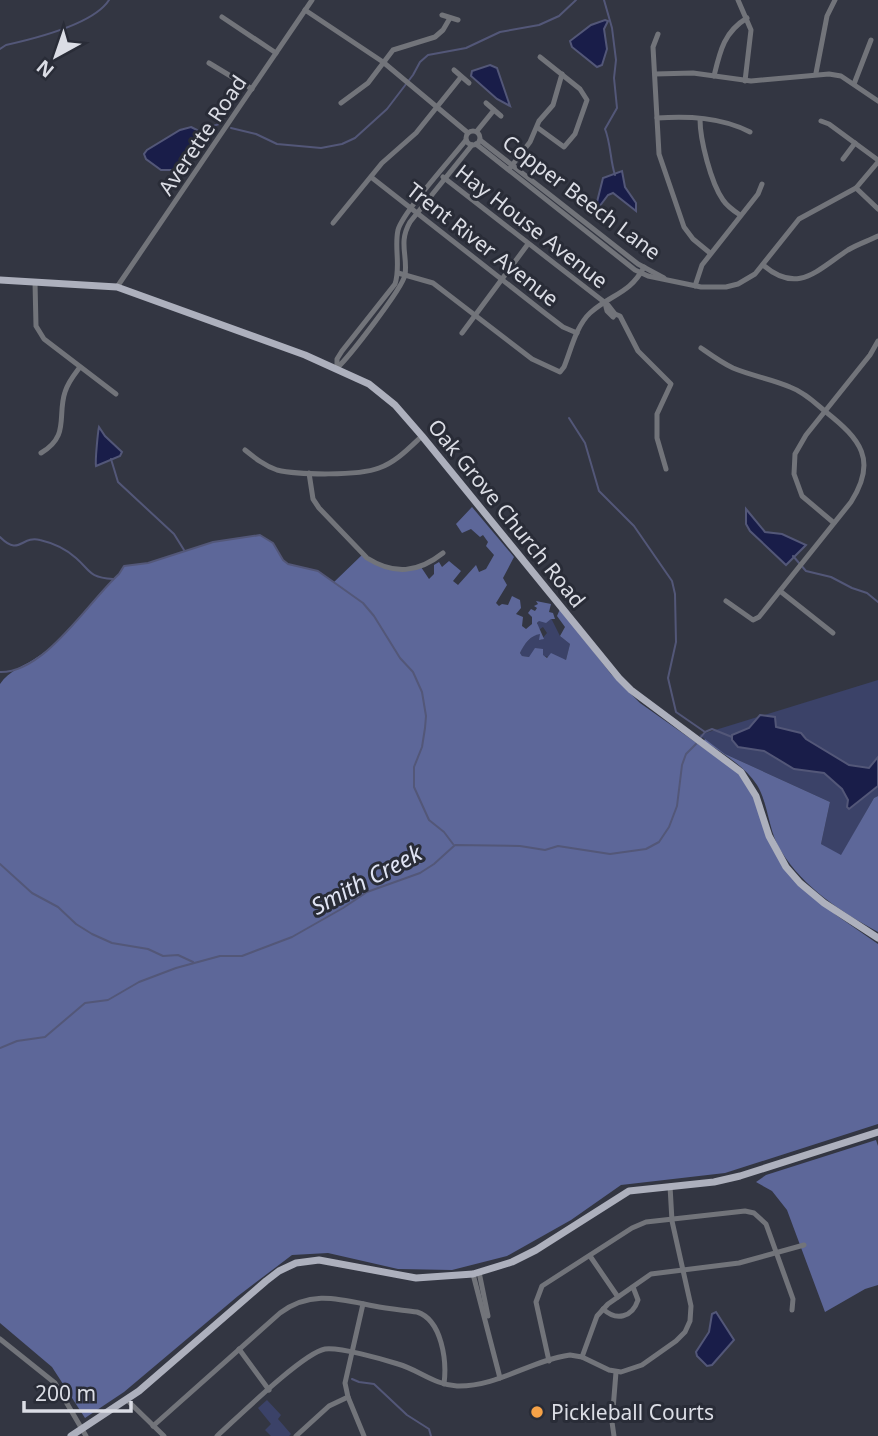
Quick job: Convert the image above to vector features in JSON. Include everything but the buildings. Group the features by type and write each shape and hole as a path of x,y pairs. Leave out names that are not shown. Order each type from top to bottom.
{"main road":[{"name":"Oak Grove Church Road","path":"0,279 117,288 337,368 381,393 422,436 619,678 631,690 741,772 756,796 779,857 800,883 824,903 878,938"},
{"path":"71,1436 84,1433 127,1400 279,1271 296,1263 319,1260 416,1278 476,1273 512,1262 536,1250 629,1191 740,1176 878,1132"}],"street":[{"name":"Averette Road","path":"117,288 312,0"},
{"path":"738,0 751,30 745,81"},
{"path":"816,73 824,27 835,0"},
{"path":"305,10 408,81 467,136"},
{"path":"442,15 458,20"},
{"path":"222,16 276,53"},
{"path":"341,103 368,83 397,47 439,34 450,18"},
{"path":"714,76 721,45 734,26 747,18"},
{"path":"657,34 653,47 659,154 684,227 693,239 710,253"},
{"path":"854,84 871,40"},
{"path":"538,128 564,147 575,134 587,100 580,89 540,57"},
{"path":"209,63 252,89"},
{"path":"454,70 469,83"},
{"path":"654,74 693,73 745,81 816,73 841,76 878,102"},
{"path":"510,168 538,128 539,121 556,100 562,74"},
{"path":"333,223 387,158 416,133 461,76"},
{"path":"486,103 501,116"},
{"path":"337,368 337,359 342,351 369,323 402,274 398,232 400,224 442,176 467,136 477,131 494,110"},
{"path":"657,118 722,121 750,132"},
{"path":"700,119 702,142 719,193 728,206 740,215"},
{"path":"821,121 829,124 878,161"},
{"path":"442,176 476,143 477,131"},
{"name":"Copper Beech Lane","path":"467,136 643,270 656,278 695,286 726,287 738,284 755,274 799,219 856,188 878,161"},
{"path":"844,159 855,143"},
{"name":"Hay House Avenue","path":"442,176 605,303 611,316 620,316 643,358 671,384 657,414 657,438 666,469"},
{"name":"Trent River Avenue","path":"371,177 563,327 577,334"},
{"path":"695,286 698,272 710,253 758,194 762,184"},
{"path":"856,188 878,209"},
{"path":"763,265 778,276 799,279 810,275 852,247 878,236"},
{"path":"461,333 528,244"},
{"path":"402,274 433,283 532,359 560,372 589,314 630,287 643,270"},
{"path":"35,282 36,326 44,339 116,394"},
{"path":"834,523 802,496 793,463 800,444 878,341"},
{"path":"701,348 732,367 791,387 825,411 858,441 865,464 865,474 859,491 759,617 753,620 726,601"},
{"path":"41,453 50,448 61,428 65,391 80,367"},
{"path":"245,450 277,470 309,473 359,472 393,461 422,436"},
{"path":"309,473 313,499 319,508 376,564 394,570 408,570 426,565 443,553"},
{"path":"780,591 833,633"},
{"path":"217,1436 316,1352 331,1349 402,1365 444,1384 467,1386 500,1378 562,1356 582,1357 616,1372 642,1365 676,1341 685,1332 690,1321 691,1306 672,1221 670,1186"},
{"path":"549,1361 537,1308 537,1294 547,1282 632,1227 646,1222 745,1211 754,1213 766,1224 793,1299 792,1310"},
{"path":"582,1357 597,1316 603,1309 656,1272 739,1263 804,1245"},
{"path":"590,1256 618,1297"},
{"path":"476,1273 500,1378"},
{"path":"603,1309 616,1317 629,1313 638,1300 632,1287"},
{"path":"153,1426 280,1313 299,1301 325,1297 417,1312 430,1319 437,1331 445,1367 444,1384"},
{"path":"363,1304 345,1383 364,1436"},
{"path":"0,1339 55,1383 84,1433"},
{"path":"239,1349 269,1390"},
{"path":"614,1436 612,1422 616,1372"},
{"path":"296,1436 329,1406 348,1397"},
{"path":"127,1400 164,1436"},
{"path":"303,1429 309,1436"}],"shaded area":[{"path":"608,21 604,29 607,49 602,65 597,67 572,47 570,41 591,25"},
{"path":"490,65 497,68 510,106 497,99 471,76 472,71"},
{"path":"191,127 199,131 196,148 176,170 161,170 146,159 144,154 147,150 180,130"},
{"path":"622,171 625,187 636,203 636,211 613,193 608,195 599,207 597,202 603,178"},
{"path":"99,427 122,452 120,456 96,466 96,453"},
{"path":"472,507 514,557 503,578 507,585 496,603 499,606 508,605 512,596 520,600 521,608 516,614 523,617 522,626 526,629 532,624 532,617 528,613 537,608 534,606 538,604 536,601 551,604 549,612 553,613 555,619 537,623 544,639 539,640 540,634 531,638 520,653 522,656 529,657 535,648 543,649 543,655 547,658 551,653 566,660 570,644 560,636 565,627 557,616 560,609 611,674 640,703 739,773 750,789 780,861 836,915 878,944 878,1124 725,1173 621,1185 571,1220 507,1256 452,1270 398,1269 328,1253 292,1255 238,1296 124,1392 85,1418 52,1367 0,1323 0,684 8,675 39,656 61,638 124,566 148,563 213,542 260,535 273,543 288,564 318,571 334,582 363,554 385,567 421,567 429,579 434,574 434,565 439,562 442,567 449,561 461,571 453,581 458,585 476,565 479,572 486,569 494,555 486,546 488,542 483,535 480,537 471,529 462,533 456,524"},
{"path":"746,509 765,532 782,534 806,545 786,565 750,531 746,524"},
{"path":"551,618 560,636 570,644 566,660 543,656 543,649 529,657 522,656 520,653 528,640 540,633 541,640 547,633 543,627 536,627 539,620"},
{"path":"878,680 878,796 874,798 841,856 821,844 830,802 725,754 699,735"},
{"path":"760,715 775,717 776,727 801,733 806,739 849,765 869,768 878,757 878,786 849,809 842,789 824,773 794,769 764,751 738,747 732,740 732,735 749,728"},
{"path":"705,739 725,754 830,802 821,844 841,855 874,798 878,796 878,932 837,907 812,887 790,864 777,843 757,785 740,766 704,741"},
{"path":"876,1140 878,1285 865,1289 825,1312 787,1210 772,1191 756,1182 766,1175"},
{"path":"716,1312 734,1340 712,1365 707,1366 696,1352 709,1332 712,1314"},
{"path":"267,1400 281,1415 278,1419 291,1434 289,1436 271,1436 265,1430 271,1424 258,1408"}],"waterway":[{"path":"0,49 77,23 101,9 109,0"},
{"path":"231,128 256,134 277,144 321,148 342,144 355,138 387,109 420,62 428,55 466,48 500,32 539,25 559,16 576,0"},
{"path":"604,0 612,28 616,60 614,78 617,108 605,129 615,175"},
{"path":"199,131 219,124"},
{"path":"569,418 585,443 599,491 634,526 672,581 675,594 676,642 668,678 676,712 705,732"},
{"path":"111,459 118,482 174,534 184,550"},
{"path":"0,672 17,669 49,649 124,566 148,563 213,542 260,535 273,543 288,564 318,571 363,603 400,658 413,672 422,692 426,716 422,747 414,767 414,787 429,820 444,832 453,844"},
{"path":"0,537 12,545 34,539 50,543 64,549 94,575 113,579"},
{"path":"793,556 806,571 831,577 867,593 878,602"},
{"name":"Smith Creek","path":"701,737 712,729 732,737"},
{"name":"Smith Creek","path":"0,1048 17,1041 45,1037 85,1003 108,1000 139,982 220,956 242,956 292,937 367,892 420,873 455,845 520,846 545,850 558,846 610,854 646,849 659,842 669,827 677,806 682,765 686,754 698,742"},
{"path":"0,864 32,893 58,907 76,924 92,934 112,943 148,949 163,956 178,955 193,962"},
{"path":"352,1379 374,1384 407,1415 429,1429 431,1436"}],"place":[{"name":"Pickleball Courts","path":"537,1412"}]}
